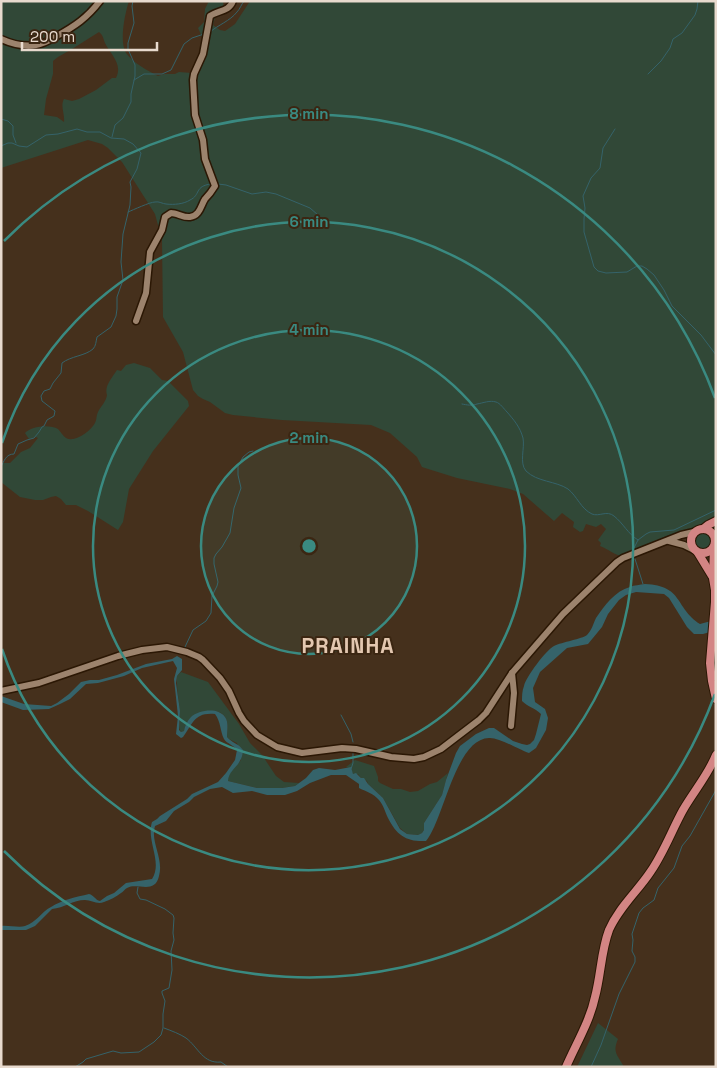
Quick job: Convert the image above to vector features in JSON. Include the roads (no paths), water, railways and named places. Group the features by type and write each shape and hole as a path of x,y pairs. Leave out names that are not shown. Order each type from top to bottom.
{"main road":[{"path":"716,521 694,532 690,539 690,543 708,567 713,578 715,590 710,663 716,699"},
{"path":"703,529 713,534 715,543 713,578"},
{"path":"696,551 708,552 715,543"},
{"path":"566,1067 596,996 604,948 610,930 619,913 651,872 684,809 706,776 716,755"}],"street":[{"path":"1,39 25,46 45,43 75,26 91,13 100,1"},
{"path":"136,321 146,293 150,252 162,230 165,217 171,213 189,217 194,216 199,212 215,186 205,159 203,140 195,115 194,74 203,54 210,16 227,9 233,1"},
{"path":"1,691 39,683 118,656 142,650 167,647 187,652 204,660 229,691 244,721 257,735 277,747 302,753 342,748 356,749 414,760 441,749 479,720 486,713 512,673 563,614 617,562 681,535 694,532"},
{"path":"667,541 684,545 696,551"},
{"path":"511,726 514,693 512,673"}],"water":[{"path":"645,584 657,586 673,593 686,611 700,624 711,621 710,632 694,634 687,627 669,598 664,594 636,592 626,595 619,600 608,614 602,627 588,644 567,648 540,672 533,688 535,702 545,709 548,718 546,730 536,748 529,753 493,738 477,742 467,752 459,765 439,816 426,841 403,837 391,824 379,800 372,794 359,788 359,784 346,775 331,775 285,795 267,795 252,791 233,793 222,787 210,789 194,797 174,811 166,821 155,826 154,838 160,869 157,882 154,885 150,887 136,886 126,888 122,893 101,903 81,900 52,909 35,926 26,930 1,930 1,926 23,927 36,920 48,909 64,901 89,894 100,901 126,883 152,879 156,866 151,837 152,822 192,794 218,782 235,760 237,750 224,739 215,714 198,717 183,737 181,738 176,734 178,716 174,679 177,668 173,661 142,668 124,676 98,683 86,684 70,699 49,709 23,710 1,702 1,696 24,704 51,706 69,694 81,682 99,680 177,656 182,659 182,670 177,676 176,683 180,711 179,730 181,732 184,731 191,717 203,711 218,712 225,717 227,737 243,750 242,756 228,781 257,788 282,788 295,786 313,770 319,768 335,770 351,767 353,774 356,773 361,778 364,778 383,798 400,829 407,834 418,835 424,830 424,823 442,795 460,746 476,734 489,728 494,728 513,741 527,745 530,744 534,740 541,714 522,701 522,694 528,677 537,664 550,648 587,635 596,618 619,592 632,586"}],"waterway":[{"path":"112,137 115,125 123,118 131,102 135,65 128,49 128,43 134,23 133,1"},
{"path":"210,32 234,15 244,1"},
{"path":"648,74 661,61 670,48 673,39 682,33 695,15 698,1"},
{"path":"134,80 144,74 162,74 171,70 184,44 192,38 204,34"},
{"path":"1,119 8,121 13,126 13,135 16,143"},
{"path":"1,146 12,143 27,147 46,135 77,129 87,132 100,132 111,138 124,139 133,144 141,153 137,169 130,182 130,205 123,234 121,262 123,280 117,297 116,316 111,327 97,337 93,349 62,363 61,373 50,389 44,391 41,396 42,401 55,411 54,416 47,420 34,438 18,444 14,454 7,457 1,467"},
{"path":"615,129 603,148 600,168 591,178 583,196 585,208 584,232 594,267 598,271 606,273 627,272 637,266 647,269 654,275 672,306 701,335 716,355"},
{"path":"128,212 153,202 165,204 185,202 196,196 202,187 211,184"},
{"path":"218,184 252,194 266,192 276,194 310,208 326,222"},
{"path":"462,404 473,405 491,401 499,404 514,421 522,434 523,464 530,475 568,489 585,509 592,514 611,514 638,540"},
{"path":"185,647 193,630 206,621 211,613 212,596 218,582 214,558 230,533 234,508 241,488 238,466 243,457 253,451"},
{"path":"633,550 638,540 650,532 674,530 716,510"},
{"path":"635,559 643,584"},
{"path":"341,715 353,742"},
{"path":"351,769 353,753"},
{"path":"591,1067 619,994 635,962 632,951 632,934 639,913 654,900 658,888 674,868 682,846 690,836 716,790"},
{"path":"75,1067 86,1059 113,1051 121,1053 139,1052 161,1035 165,1001 162,991 169,988 172,970 171,951 174,940 174,918 165,909 140,899 137,893 138,887"},
{"path":"164,1028 186,1038 205,1058 221,1062 228,1067"}],"district":[{"name":"PRAINHA","path":"348,645"}]}
